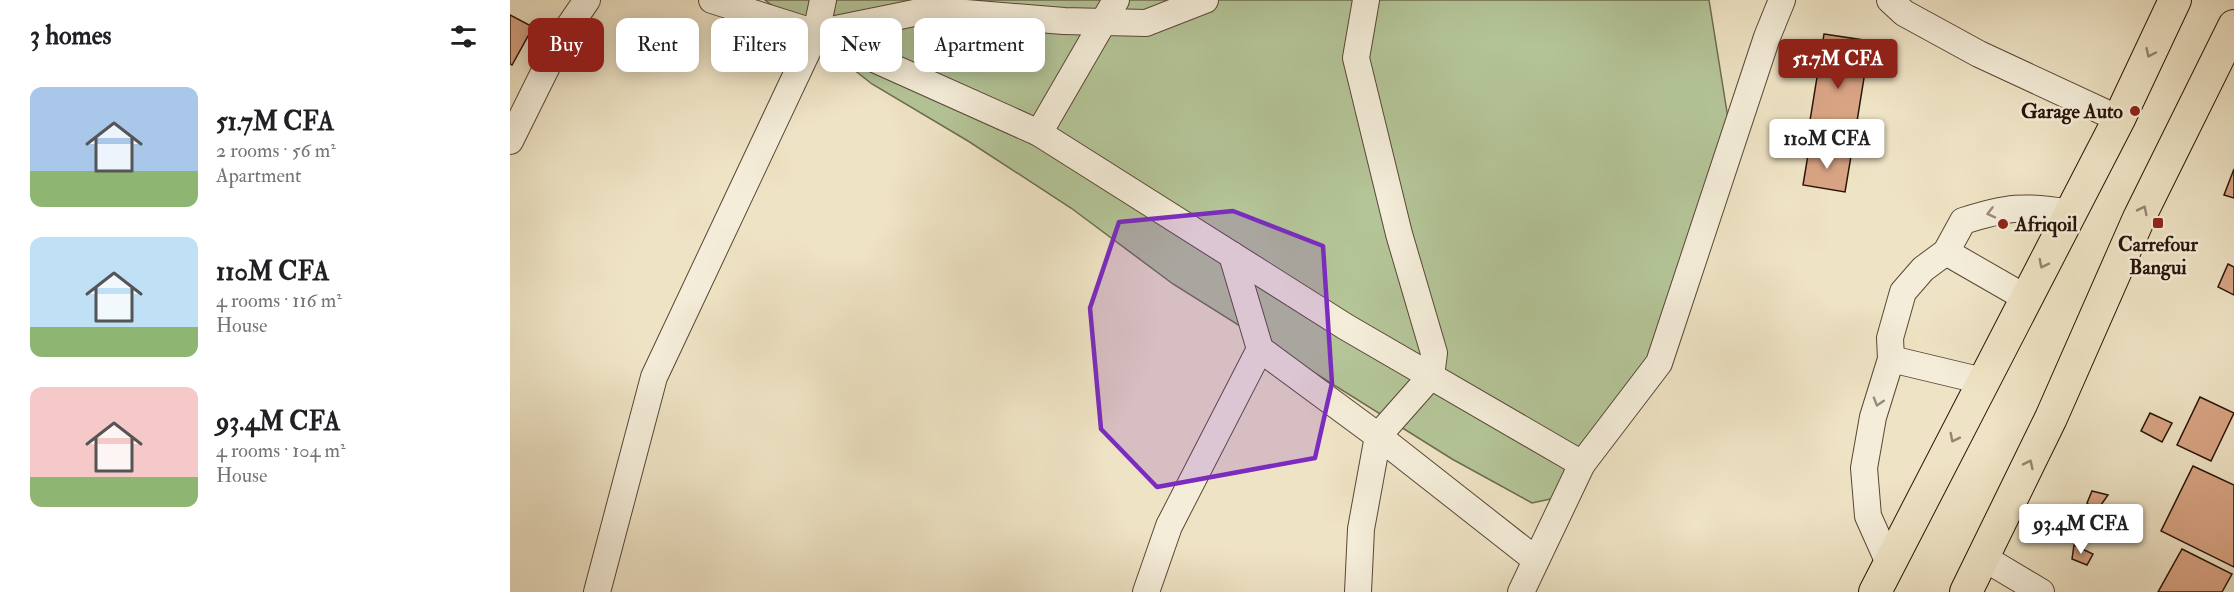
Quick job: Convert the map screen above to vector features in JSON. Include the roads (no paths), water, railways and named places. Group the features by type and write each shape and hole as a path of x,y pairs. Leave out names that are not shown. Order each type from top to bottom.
{"main road":[{"path":"1875,592 2119,119 2175,0"},
{"path":"1966,592 2051,418 2139,218 2234,26"}],"street":[{"path":"510,141 561,38 587,0"},
{"path":"712,0 816,33 1039,133 1232,255 1431,376 1582,464"},
{"path":"597,592 654,377 816,33 823,0"},
{"path":"816,33 929,10 1064,21 1111,11 1146,22 1205,0"},
{"path":"1358,592 1361,529 1378,436 1431,376 1434,353 1399,234 1356,57 1366,0"},
{"path":"1521,592 1582,464 1659,363 1767,37 1782,0"},
{"path":"1890,0 1904,14 1979,54 2119,119"},
{"path":"1039,133 1111,11"},
{"path":"1889,563 1868,516 1864,468 1873,417 1891,359 1890,338 1903,292 1923,268 1946,252 1963,221 1993,212 2030,206 2070,213"},
{"path":"1946,252 2026,298"},
{"path":"1232,255 1260,349 1378,436 1536,560"},
{"path":"1146,592 1169,526 1260,349"},
{"path":"1891,359 1983,381"},
{"path":"1984,558 2041,592"}],"place":[{"name":"Garage Auto","path":"2135,111"},
{"name":"Carrefour Bangui","path":"2158,223"},
{"name":"Afriqoil","path":"2003,224"}]}
